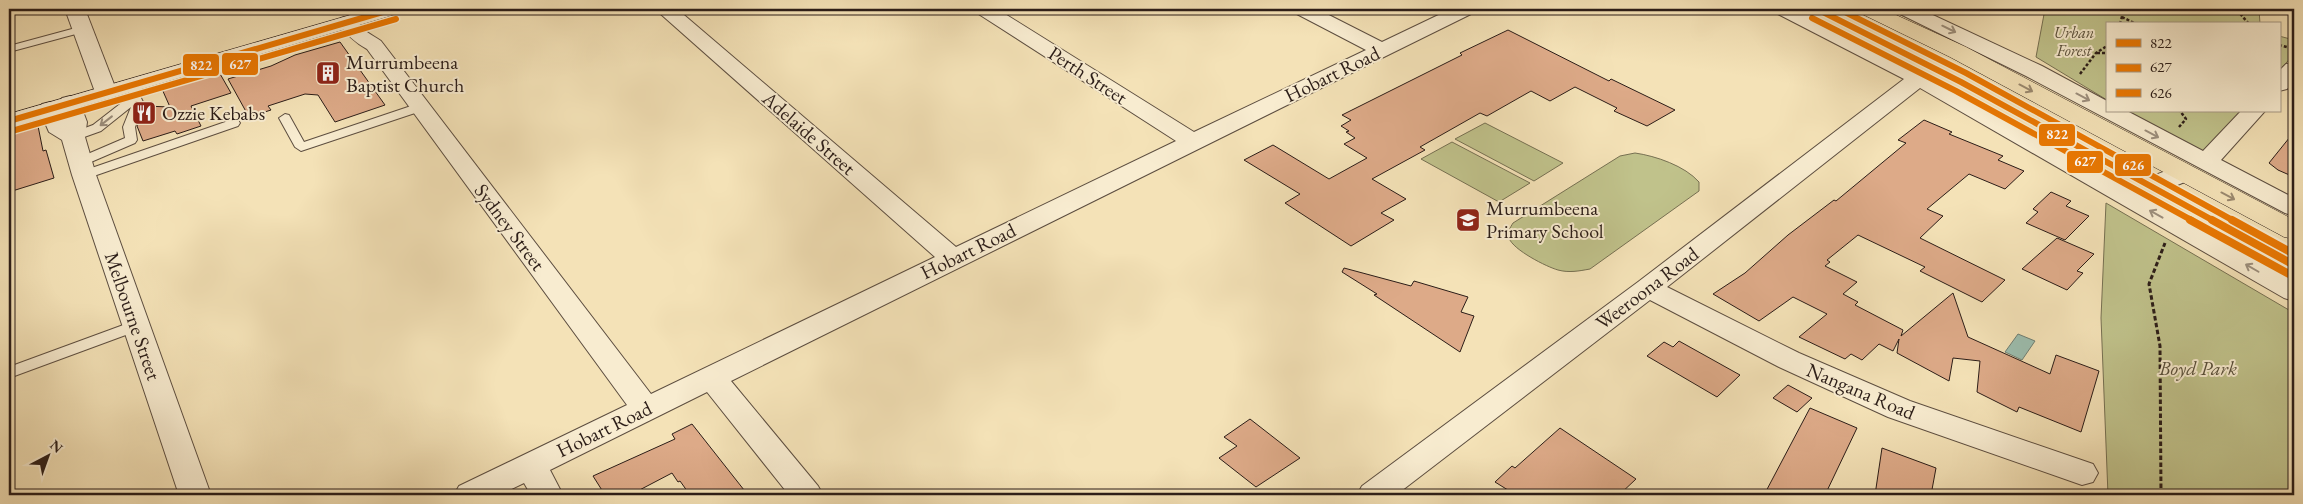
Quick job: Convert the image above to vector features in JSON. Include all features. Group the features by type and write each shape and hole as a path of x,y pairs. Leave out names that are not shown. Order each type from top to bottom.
{"highway":[{"path":"1816,9 1932,66 2294,265"},
{"path":"1867,9 2196,167 2294,231"}],"main road":[{"path":"9,121 106,92 135,91 393,9"}],"street":[{"path":"74,9 106,92"},
{"name":"Adelaide Street","path":"665,9 953,258"},
{"name":"Perth Street","path":"984,9 1192,141"},
{"path":"1302,9 1383,50"},
{"name":"Hobart Road","path":"470,495 1192,141 1466,9"},
{"path":"1783,9 1919,78 2294,292"},
{"path":"1905,9 2034,71 2106,110"},
{"name":"Sydney Street","path":"356,20 359,36 374,45 646,409"},
{"path":"2280,83 2294,68"},
{"name":"Weeroona Road","path":"1373,495 1648,288 1919,78"},
{"name":"Melbourne Street","path":"60,106 57,127 79,158 196,495"},
{"path":"2110,112 2196,167 2294,208"},
{"path":"2127,197 2196,167 2253,112"},
{"name":"Nangana Road","path":"1648,288 1789,360 1899,409 2082,473"},
{"path":"711,377 807,495"},
{"path":"531,465 547,495"}],"lane":[{"path":"9,49 83,29"},
{"path":"79,158 131,140 129,127 138,104 135,91"},
{"path":"79,158 97,128 135,91"},
{"path":"285,118 301,147 420,107"},
{"path":"79,158 234,123"},
{"path":"9,372 137,325"}],"path":[{"path":"2121,22 2124,9"},
{"path":"2224,9 2236,9 2247,22"},
{"path":"2122,17 2132,22"},
{"path":"2280,45 2294,48"},
{"path":"2076,80 2096,53 2106,47"},
{"path":"2096,53 2106,53"},
{"path":"2160,495 2160,346 2149,284 2155,265 2168,238"}],"green space":[{"name":"Urban Forest","path":"2045,9 2259,9 2260,22 2106,22 2106,99 2036,57"},
{"path":"2280,36 2294,40 2294,54 2280,70"},
{"name":"Urban Forest","path":"2127,112 2242,112 2204,155"},
{"path":"1485,123 1563,163 1534,181 1455,139"},
{"path":"1452,142 1530,183 1499,202 1421,159"},
{"path":"1635,153 1661,159 1686,171 1699,182 1699,191 1590,269 1570,272 1558,270 1531,257 1512,243 1508,234 1513,223 1620,156"},
{"name":"Boyd Park","path":"2106,203 2294,313 2294,495 2108,495 2101,318"}],"shaded area":[{"path":"2018,334 2035,341 2022,360 2005,352"}],"building":[{"path":"1508,30 1609,81 1611,79 1675,110 1647,126 1614,111 1617,108 1575,87 1550,101 1531,91 1487,116 1480,113 1420,147 1425,150 1372,179 1406,199 1381,213 1394,220 1351,246 1285,203 1300,194 1244,160 1273,145 1329,179 1367,158 1344,144 1355,138 1341,126 1351,120 1342,115"},
{"name":"Murrumbeena Baptist Church","path":"340,42 385,105 335,122 318,95 305,94 268,106 271,110 249,117 228,79 271,66 295,55"},
{"path":"219,72 231,93 191,106 201,126 177,134 175,131 143,141 137,126 145,106 170,107 162,89"},
{"path":"1924,120 1952,132 1949,134 2003,156 1998,160 2024,171 2005,189 1969,174 1927,209 1943,216 1920,238 2005,280 1982,302 1920,271 1925,267 1858,235 1827,260 1830,262 1825,266 1857,282 1843,294 1858,302 1855,305 1903,330 1901,336 1953,293 1968,337 2050,374 2056,355 2099,371 2081,432 2019,407 2017,412 1977,392 1980,361 1953,358 1949,381 1897,353 1899,339 1893,351 1879,344 1862,360 1851,354 1845,359 1799,337 1827,314 1793,297 1759,321 1713,294 1745,273 1788,235 1834,200 1836,201 1906,143 1898,140"},
{"path":"38,126 43,151 46,150 54,178 9,192 9,135"},
{"path":"2294,132 2294,177 2278,170 2269,163"},
{"path":"2051,192 2071,201 2066,206 2089,216 2065,240 2026,223 2038,212 2033,209"},
{"path":"2057,238 2094,254 2077,271 2083,273 2067,290 2022,269"},
{"path":"1344,268 1411,286 1414,281 1468,297 1461,312 1474,316 1460,352 1342,272"},
{"path":"1679,341 1740,375 1717,397 1647,356 1664,342 1673,347"},
{"path":"1788,385 1812,398 1797,412 1773,398"},
{"path":"1810,408 1857,428 1825,495 1764,495"},
{"path":"1250,419 1300,458 1256,487 1219,458 1237,446 1224,437"},
{"path":"692,424 748,495 690,495 672,473 630,495 605,495 593,476 675,439 672,434"},
{"path":"1560,428 1636,479 1619,495 1516,495 1495,482 1512,466 1515,468"},
{"path":"1882,448 1936,468 1931,495 1875,495"}],"transit line":[{"name":"822","path":"9,121 393,9"},
{"name":"822","path":"1817,9 1961,82 2294,265"},
{"name":"626","path":"1839,9 1966,73 2294,254"},
{"name":"627","path":"1812,18 1956,91 2289,274"},
{"name":"627","path":"12,131 396,19"}],"place":[{"name":"Murrumbeena Baptist Church","path":"328,73"},
{"name":"Ozzie Kebabs","path":"144,113"},
{"name":"Murrumbeena Primary School","path":"1468,220"}]}
